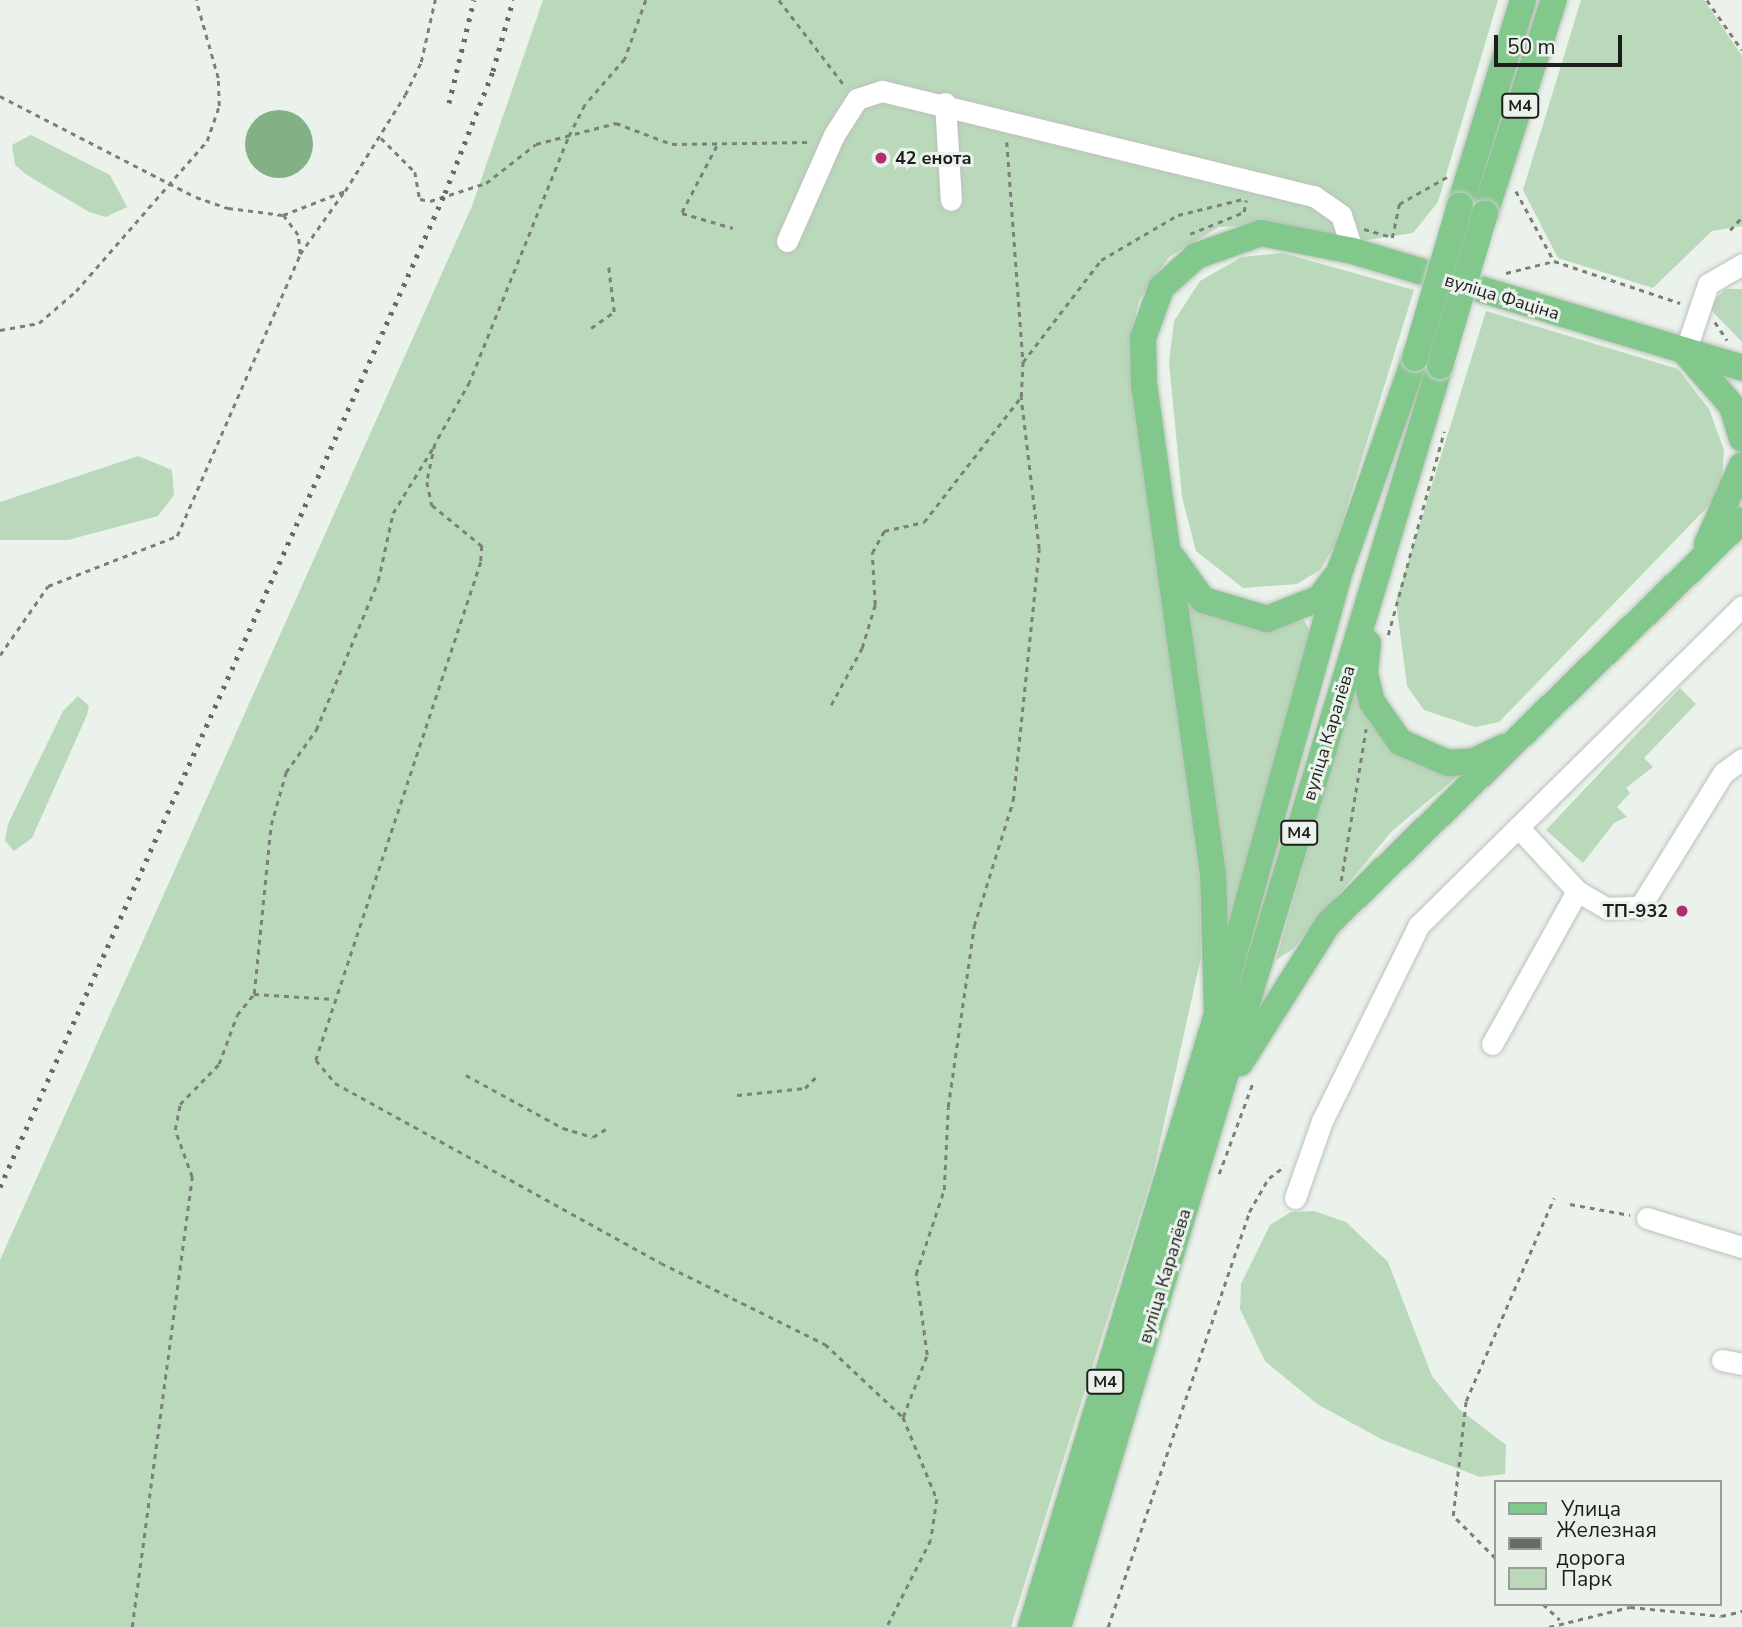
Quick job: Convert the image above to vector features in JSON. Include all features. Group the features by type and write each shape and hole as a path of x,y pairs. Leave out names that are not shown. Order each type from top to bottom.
{"main road":[{"name":"вуліца Каралёва","path":"1031,1627 1217,1014 1341,568 1415,358 1523,0"},
{"name":"вуліца Каралёва","path":"1058,1627 1222,1091 1485,212 1554,0"},
{"name":"вуліца Фаціна","path":"1166,546 1144,386 1149,312 1161,288 1196,256 1261,233 1353,251 1742,368"},
{"path":"1685,352 1732,406 1742,438"},
{"path":"1703,552 1742,465"},
{"path":"1222,1091 1328,924 1524,738 1703,552 1742,520"},
{"path":"1166,546 1203,600 1267,619 1320,598 1341,568"},
{"path":"1166,546 1213,874 1217,1014"},
{"path":"1377,575 1365,674 1380,715 1400,742 1448,763 1474,761 1524,738"}],"lane":[{"path":"788,242 834,135 857,99 882,91 945,103 1314,196 1341,215 1353,251"},
{"path":"945,103 951,200"},
{"path":"1685,352 1696,308 1708,284 1742,264"},
{"path":"1295,1198 1313,1146 1419,925 1742,606"},
{"path":"1518,827 1577,891 1605,908 1640,907 1723,773 1742,759"},
{"path":"1492,1044 1577,891"},
{"path":"1647,1218 1742,1247"}],"path":[{"path":"0,330 48,315 207,141 219,106 218,78 196,0"},
{"path":"0,654 48,586 177,536 300,254 381,138 421,62 435,0"},
{"path":"132,1627 192,1177 175,1130 180,1104 219,1064 237,1015 254,995 271,825 286,772 317,730 378,581 393,513 470,382 568,139 585,105 625,59 646,0"},
{"path":"779,0 857,99"},
{"path":"1707,0 1742,50"},
{"path":"0,96 169,184 228,208 284,215 345,191"},
{"path":"903,1417 927,1355 916,1274 944,1190 948,1107 974,926 1013,801 1040,549 1021,397 1023,362 1005,118"},
{"path":"381,138 415,172 420,199 430,201 486,183 527,148 568,139 616,123 648,136 717,146 792,147 834,135"},
{"path":"717,146 682,213 733,228"},
{"path":"1399,242 1388,236 1399,204 1444,176"},
{"path":"1520,193 1554,261"},
{"path":"1023,362 1101,260 1178,215 1247,198"},
{"path":"284,215 298,235 300,254"},
{"path":"1730,230 1742,217"},
{"path":"1492,276 1554,261 1708,312 1729,343"},
{"path":"591,328 614,312 608,264"},
{"path":"831,705 862,648 875,606 872,553 884,531 924,522 1021,397"},
{"path":"1386,642 1448,419"},
{"path":"435,444 427,482 432,506 482,546 481,562 316,1060 335,1083 661,1263 825,1344 903,1417 937,1499 919,1570 887,1627"},
{"path":"1346,907 1338,900 1365,732 1380,715"},
{"path":"254,995 334,999"},
{"path":"466,1075 563,1128 593,1137 609,1127"},
{"path":"737,1095 804,1088 816,1077"},
{"path":"1108,1627 1249,1212 1269,1178 1313,1146"},
{"path":"1494,1557 1453,1516 1466,1401 1555,1198"},
{"path":"1570,1204 1647,1218"},
{"path":"1545,1606 1560,1620"},
{"path":"1549,1627 1560,1620 1630,1607 1721,1616 1742,1611"}],"green space":[{"path":"543,0 1498,0 1438,202 1413,233 1360,241 1277,224 1219,227 1169,257 1139,300 1133,327 1136,387 1200,882 1201,957 1153,1173 1011,1627 0,1627 0,1260 472,206"},
{"path":"1581,0 1704,0 1742,56 1742,226 1712,231 1653,288 1558,258 1523,190"},
{"path":"31,135 110,175 127,207 106,217 89,212 27,175 15,165 12,145"},
{"path":"1283,253 1414,290 1335,545 1320,570 1297,584 1243,588 1196,551 1182,497 1169,362 1174,321 1200,281 1242,257"},
{"path":"1725,289 1742,289 1742,342 1708,307"},
{"path":"1486,311 1678,369 1709,409 1724,450 1721,493 1499,722 1475,727 1424,710 1407,686 1396,601"},
{"path":"138,456 172,470 174,495 158,516 68,540 0,540 0,502"},
{"path":"1188,597 1266,627 1304,620 1313,636 1229,929"},
{"path":"1680,688 1696,704 1644,758 1653,767 1626,788 1630,793 1617,807 1627,817 1614,823 1583,863 1546,830"},
{"path":"1353,692 1399,755 1429,769 1465,770 1392,831 1293,949 1276,960"},
{"path":"78,696 89,706 87,715 32,838 14,851 5,841 8,824 63,711"},
{"path":"1314,1211 1346,1222 1388,1262 1432,1376 1459,1409 1506,1445 1505,1474 1480,1477 1383,1440 1317,1404 1265,1361 1240,1309 1241,1284 1270,1225 1291,1212"}],"shaded area":[{"path":"279,110 292,113 303,120 310,131 313,144 310,157 303,168 292,175 279,178 266,175 255,168 248,157 245,144 248,131 255,120 266,113"}],"railway":[{"path":"449,103 474,0"},
{"path":"0,1187 445,193 493,71 513,0"}],"place":[{"name":"42 енота","path":"881,158"},
{"name":"ТП-932","path":"1682,911"}]}
